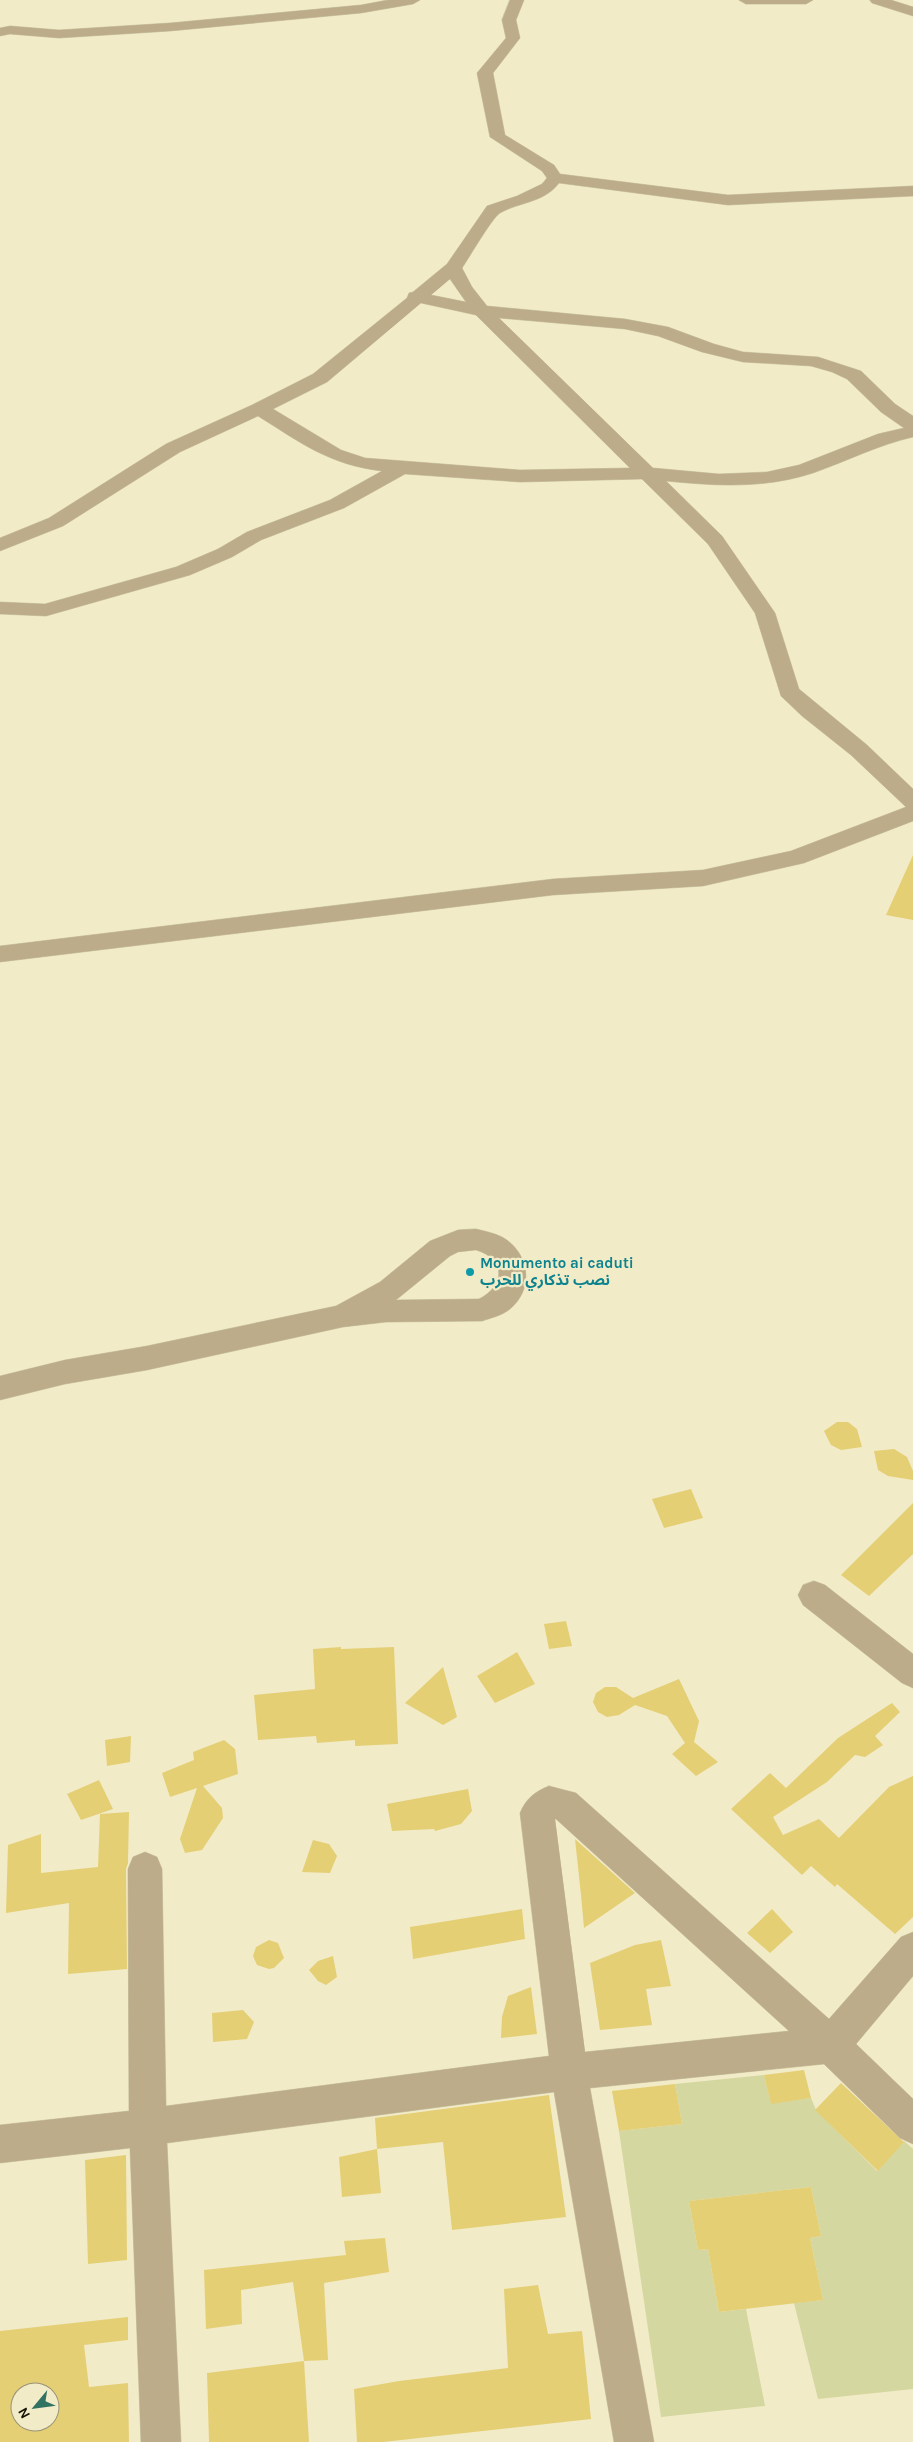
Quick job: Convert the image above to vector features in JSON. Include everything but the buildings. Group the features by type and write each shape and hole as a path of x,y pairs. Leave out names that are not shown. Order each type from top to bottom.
{"street":[{"path":"0,32 10,30 59,34 170,28 361,9 413,0"},
{"path":"517,0 509,20 514,38 485,73 498,137 548,168 555,178 728,200 913,191"},
{"path":"746,0 806,0"},
{"path":"877,0 913,12"},
{"path":"0,545 56,522 173,448 260,410 320,378 452,268 493,210 540,192 548,187 555,178"},
{"path":"452,268 464,289 482,311 715,540 765,613 789,691 810,711 859,750 913,802"},
{"path":"416,297 482,311 625,324 662,332 708,348 743,357 812,361 838,368 854,375 888,408 913,425"},
{"path":"260,410 334,454 362,463 402,468 520,476 646,472 719,480 767,478 805,469 885,438 913,431"},
{"path":"0,608 46,610 183,571 225,553 254,536 337,504 402,468"},
{"path":"0,954 552,887 703,878 796,858 913,814"},
{"path":"0,1388 65,1372 147,1358 343,1316 386,1312 482,1310 493,1306 509,1294 514,1282 514,1270 511,1261 496,1246 474,1240 454,1242 436,1250 395,1285 343,1316"},
{"path":"814,1595 913,1673"},
{"path":"634,2442 569,2072 538,1813 549,1802 564,1804 831,2045 913,2125"},
{"path":"145,1870 148,2127 161,2442"},
{"path":"0,2144 148,2127 569,2072 831,2045 913,1949"}],"green space":[{"path":"764,2075 771,2103 811,2098 816,2110 877,2171 904,2141 913,2149 913,2389 818,2399 794,2303 823,2300 810,2238 821,2236 811,2187 689,2201 698,2250 708,2249 719,2312 746,2309 765,2406 661,2417 619,2131 682,2124 675,2084"}],"place":[{"name":"Monumento ai caduti نصب تذكاري للحرب","path":"470,1272"}]}
